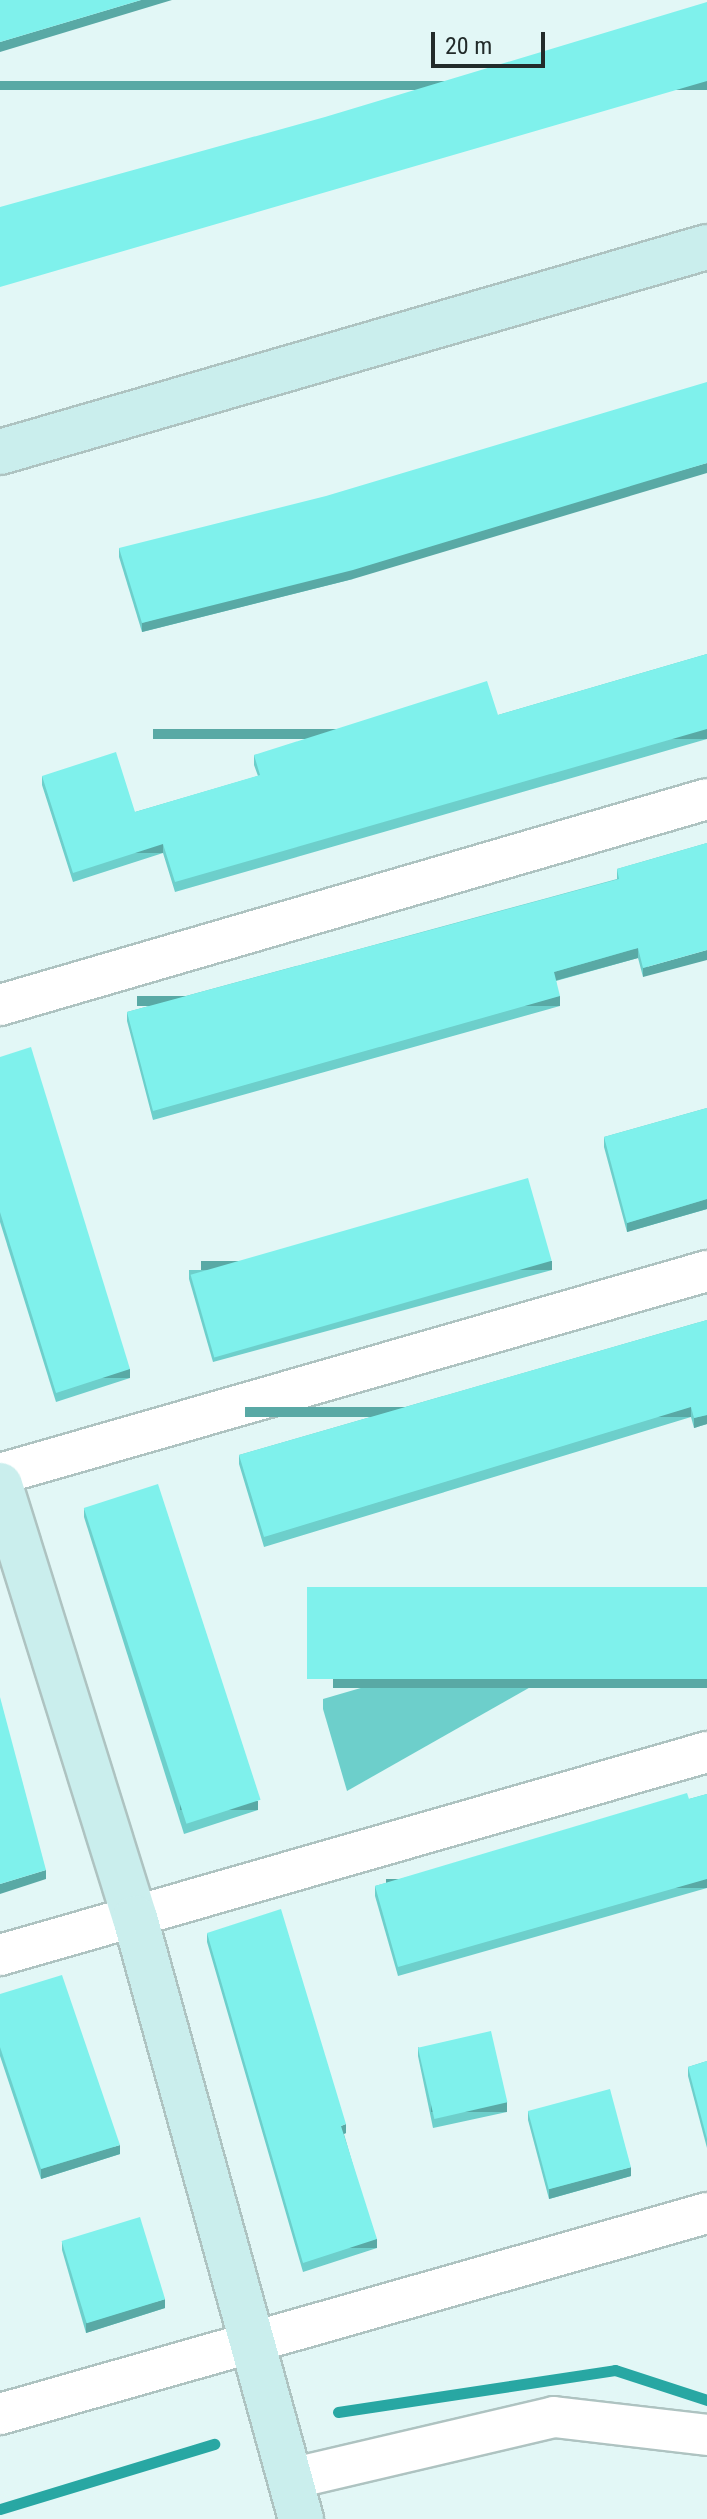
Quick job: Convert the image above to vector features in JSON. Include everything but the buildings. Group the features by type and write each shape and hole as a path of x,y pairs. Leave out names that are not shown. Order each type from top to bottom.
{"street":[{"path":"0,452 707,247"},
{"path":"0,1005 707,799"},
{"path":"0,1474 707,1271"},
{"path":"0,1485 135,1918 255,2340 296,2499 554,2417 707,2435"},
{"path":"0,1955 707,1752"},
{"path":"0,2414 707,2213"}],"waterway":[{"path":"338,2412 615,2370 707,2400"},
{"path":"0,2509 214,2444"}]}
